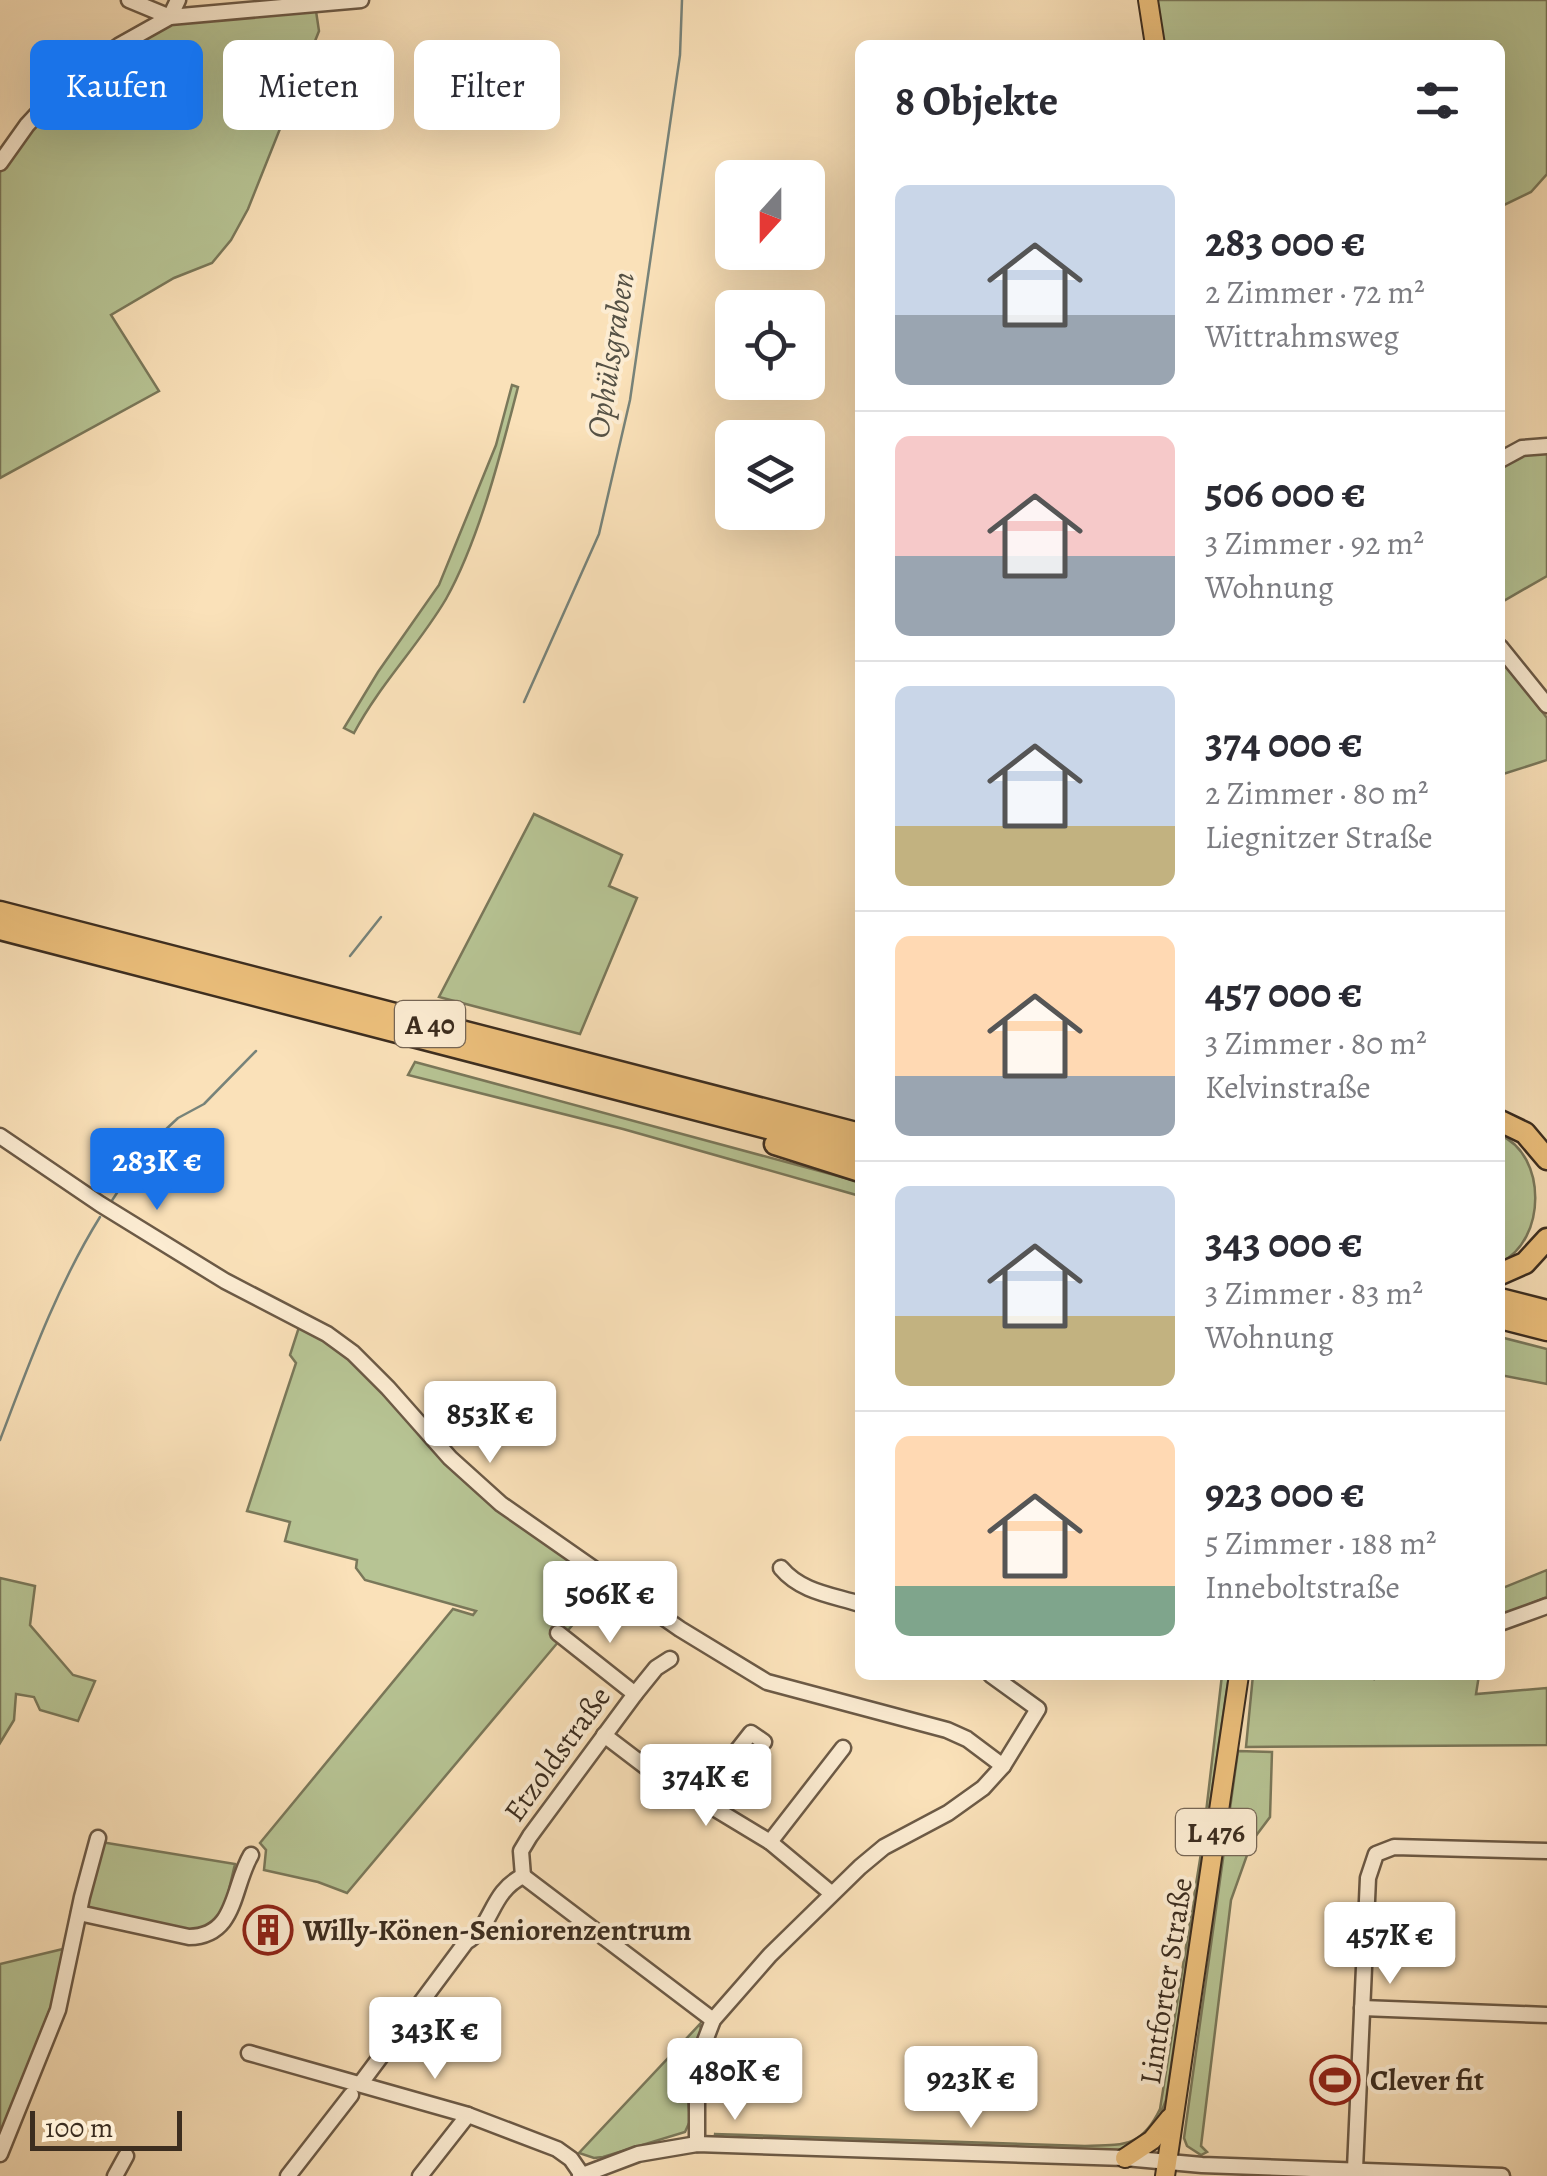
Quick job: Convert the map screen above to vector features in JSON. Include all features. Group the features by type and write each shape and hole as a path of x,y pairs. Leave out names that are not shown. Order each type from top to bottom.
{"highway":[{"name":"A 40","path":"0,912 855,1133"},
{"name":"A 40","path":"0,929 855,1151"},
{"path":"618,1089 648,1105 855,1169"},
{"path":"1505,1119 1533,1127 1547,1137"},
{"path":"1505,1121 1525,1133 1547,1159"},
{"path":"1505,1272 1525,1263 1547,1238"},
{"path":"1505,1300 1547,1311"},
{"path":"1505,1319 1547,1330"}],"main road":[{"path":"1148,0 1155,40"},
{"name":"Lintforter Straße","path":"1166,2169 1239,1680"},
{"path":"1125,2158 1152,2140 1174,2114"}],"street":[{"path":"129,0 170,18"},
{"path":"170,18 178,0"},
{"path":"0,163 64,84 170,18 360,0"},
{"path":"1505,457 1522,448 1547,446"},
{"path":"1505,653 1547,705"},
{"path":"0,1136 225,1281 327,1334 388,1388 474,1481 680,1630 767,1682 948,1730 1003,1766"},
{"path":"782,1568 790,1578 817,1592 855,1603"},
{"path":"1505,1621 1547,1606"},
{"path":"558,1632 635,1694"},
{"name":"Etzoldstraße","path":"288,2176 466,1942 477,1936 505,1885 523,1876 521,1851 530,1836 635,1694 656,1668 670,1659"},
{"path":"696,2144 697,2077 712,2020 832,1892 884,1847 948,1813 983,1788 1003,1766 1038,1709 998,1680"},
{"path":"699,1799 751,1733 764,1742"},
{"path":"604,1734 646,1767 770,1842 832,1892"},
{"path":"770,1842 843,1748"},
{"path":"0,2154 58,2010 98,1838"},
{"path":"1355,2169 1368,1878 1376,1854 1394,1847 1547,1851"},
{"path":"79,1913 202,1937 225,1922 250,1855"},
{"path":"523,1876 712,2020"},
{"path":"1362,2008 1547,2015"},
{"path":"249,2053 356,2089 468,2115 557,2149 571,2159 581,2175 638,2154 696,2144 1125,2158 1166,2169 1355,2169 1502,2176"},
{"path":"420,2176 468,2115"},
{"path":"115,2176 126,2156"}],"green space":[{"path":"1154,0 1547,0 1547,174 1531,192 1505,205 1505,40 1161,40"},
{"path":"316,11 319,31 315,40 223,40 223,130 280,130 248,209 231,240 212,263 174,278 111,315 159,391 0,478 0,154 30,118 30,130 203,130 203,40 138,40 171,22"},
{"path":"512,385 518,387 496,468 458,576 354,733 344,728 439,585 496,445"},
{"path":"1547,450 1547,576 1505,600 1505,461 1517,454"},
{"path":"1505,663 1547,718 1547,760 1505,773"},
{"path":"534,814 622,855 609,886 637,898 580,1034 439,997"},
{"path":"415,1062 855,1181 855,1195 623,1129 408,1075"},
{"path":"1505,1138 1526,1160 1535,1198 1533,1218 1515,1252 1505,1259"},
{"path":"299,1327 342,1351 446,1460 607,1584 347,1893 264,1870 266,1850 260,1843 453,1609 473,1615 476,1611 365,1580 356,1568 357,1560 285,1541 290,1522 247,1511 296,1363 290,1355"},
{"path":"1505,1338 1547,1349 1547,1384 1505,1376"},
{"path":"1547,1570 1547,1597 1505,1614 1505,1587"},
{"path":"0,1578 35,1586 30,1625 73,1675 95,1681 78,1721 40,1710 34,1697 16,1694 14,1720 0,1743"},
{"path":"1221,1680 1228,1680 1166,2100 1156,2126 1137,2145 1116,2151 1028,2151 729,2139 714,2134 1085,2146 1121,2144 1139,2137 1160,2109 1202,1847"},
{"path":"1253,1680 1478,1680 1476,1694 1547,1688 1547,1745 1246,1747"},
{"path":"1238,1751 1272,1752 1270,1817 1252,1841 1231,1900 1201,2146 1207,2152 1201,2155 1187,2146 1184,2138"},
{"path":"101,1842 235,1864 222,1919 202,1932 92,1911 86,1902"},
{"path":"63,1949 52,2004 0,2136 0,1964"},
{"path":"700,2024 688,2098 690,2121 685,2132 603,2157 579,2153"}],"waterway":[{"name":"Ophülsgraben","path":"524,702 599,534 630,400 680,55 682,0"},
{"name":"Ophülsgraben","path":"350,956 381,917"},
{"name":"Ophülsgraben","path":"111,1202 147,1147 178,1118 204,1104 256,1051"},
{"name":"Ophülsgraben","path":"0,1440 57,1298 100,1217"}],"place":[{"name":"Willy-Könen-Seniorenzentrum","path":"268,1930"},
{"name":"Clever fit","path":"1335,2080"}]}
